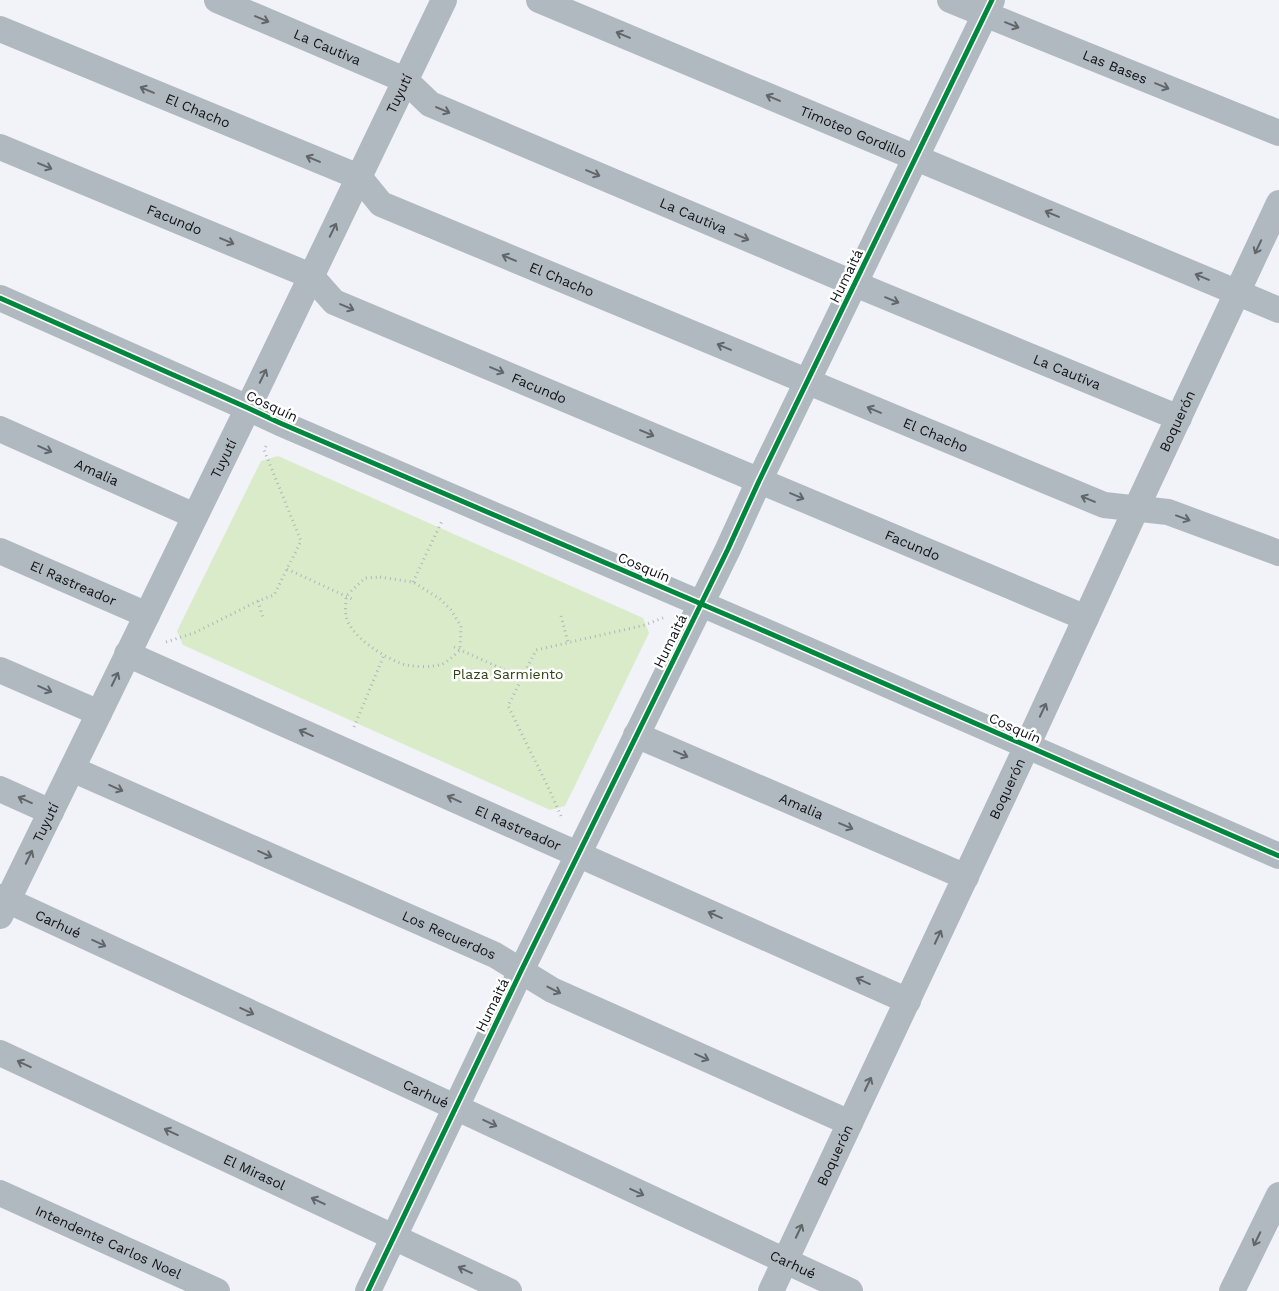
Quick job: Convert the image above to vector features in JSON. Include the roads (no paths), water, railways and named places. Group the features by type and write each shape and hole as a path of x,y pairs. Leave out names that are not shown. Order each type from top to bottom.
{"street":[{"name":"La Cautiva","path":"217,0 406,80 430,104 855,284 1179,418"},
{"name":"Tuyutí","path":"2,905 51,812 99,714 444,0"},
{"name":"Timoteo Gordillo","path":"539,0 1279,310"},
{"name":"Las Bases","path":"950,0 989,7 1279,133"},
{"name":"Humaitá","path":"368,1291 455,1107 989,7"},
{"name":"El Chacho","path":"0,29 358,177 381,204 1104,505 1168,512 1279,553"},
{"name":"Facundo","path":"0,147 311,276 334,302 1086,618"},
{"name":"Boquerón","path":"771,1291 966,877 1279,203"},
{"name":"Cosquín","path":"0,298 280,423 1279,856"},
{"name":"Amalia","path":"0,430 195,516"},
{"name":"El Rastreador","path":"0,551 147,615"},
{"name":"El Rastreador","path":"127,654 908,1001"},
{"path":"0,670 99,714"},
{"name":"Amalia","path":"636,735 966,877"},
{"name":"Los Recuerdos","path":"72,768 495,955 552,990 850,1123"},
{"path":"0,789 51,812"},
{"name":"Carhué","path":"2,905 455,1107 850,1291"},
{"name":"El Mirasol","path":"0,1053 509,1291"},
{"name":"Intendente Carlos Noel","path":"0,1193 217,1291"},
{"path":"1232,1291 1279,1196"}],"park label":[{"name":"Plaza Sarmiento","path":"508,674"}]}
